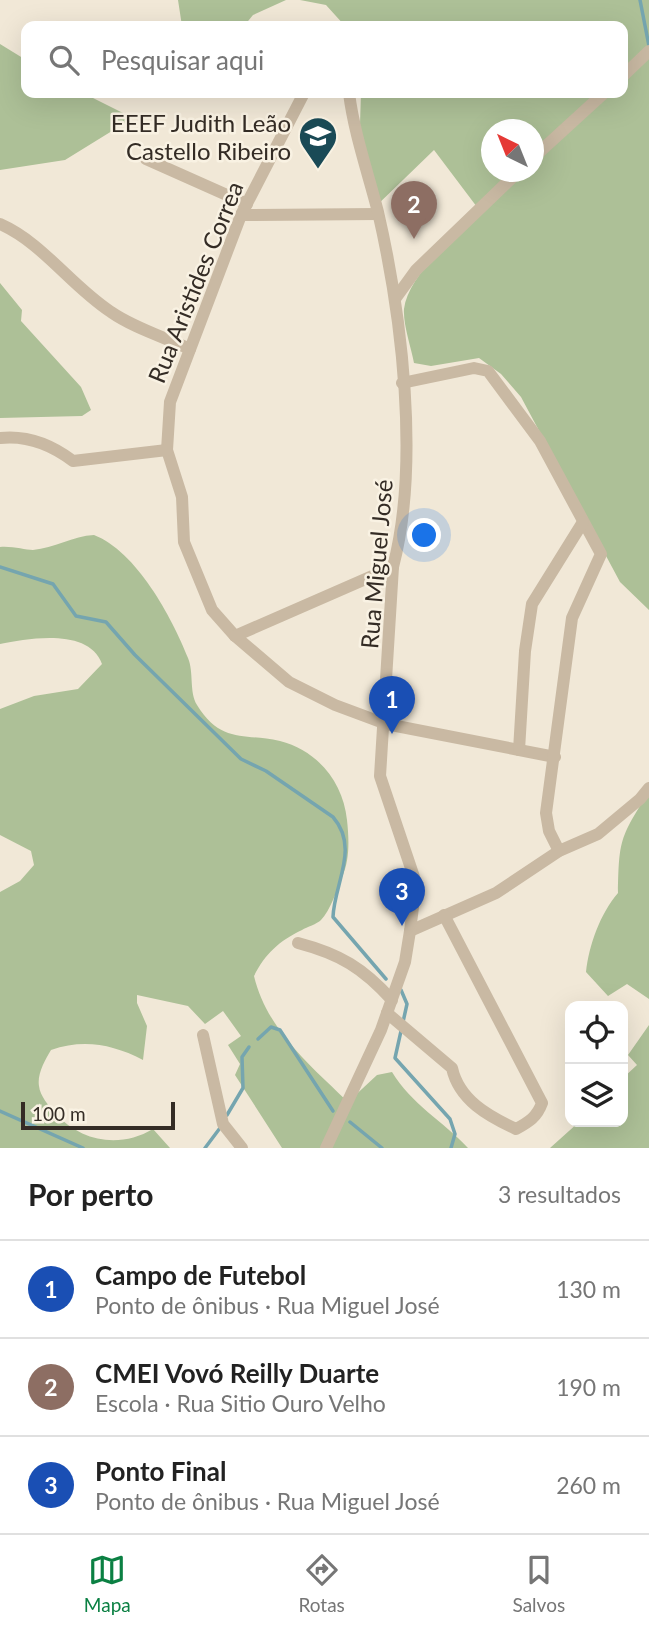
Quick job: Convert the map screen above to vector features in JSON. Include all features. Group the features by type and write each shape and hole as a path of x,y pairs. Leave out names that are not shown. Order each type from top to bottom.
{"street":[{"path":"628,71 649,51"},
{"name":"Rua Aristides Correa","path":"301,98 244,210 170,402 167,450 182,498 184,542 212,610 235,636 289,682 335,705 386,724 555,757"},
{"name":"Rua Miguel José","path":"326,1148 387,1013 405,962 416,883 380,776 386,724 393,567 401,537 406,433 395,299 350,98"},
{"path":"544,148 599,98"},
{"path":"146,159 244,210 378,214"},
{"path":"395,299 416,270 508,182"},
{"path":"0,224 22,233 64,275 112,313 190,349"},
{"path":"402,383 474,368 488,371 540,441 601,554 572,618 546,813 549,831 559,850"},
{"path":"0,438 22,436 63,453 73,461 167,450"},
{"path":"519,750 532,604 583,522"},
{"path":"235,636 393,567"},
{"path":"410,931 496,893 559,850 598,834 649,788"},
{"path":"387,1013 452,1068 454,1081 466,1097 492,1118 516,1129 531,1121 538,1112 542,1102 444,915"},
{"path":"298,943 331,952 369,976 392,1000"},
{"path":"203,1035 223,1124 242,1148"}],"green space":[{"path":"178,0 286,0 253,15 248,21 181,21"},
{"path":"300,0 649,0 649,610 620,582 521,397 501,374 479,358 431,366 414,363 404,315 407,296 435,256 480,211 434,150 373,209 360,124 361,98 628,98 628,21 340,21 326,5"},
{"path":"0,44 21,57 21,98 93,98 133,118 65,160 0,170"},
{"path":"0,283 22,310 21,321 81,387 91,410 82,416 0,418"},
{"path":"94,535 124,555 151,587 188,658 195,700 206,717 215,726 234,735 280,741 306,752 317,760 334,781 345,806 348,857 330,906 321,920 294,934 268,955 254,976 260,995 279,1030 348,1102 377,1075 392,1072 408,1094 468,1148 282,1148 235,1075 240,1064 228,1045 241,1036 223,1011 205,1024 188,1006 137,995 137,1003 147,1026 143,1060 120,1050 97,1045 75,1045 51,1050 40,1072 40,1090 55,1113 77,1131 115,1140 128,1139 153,1129 170,1148 0,1148 0,892 20,881 34,865 31,851 0,835 0,709 34,696 78,689 102,664 95,653 85,645 72,640 42,638 0,644 0,547 33,550"},
{"path":"649,792 649,999 627,984 608,996 586,972 587,962 601,920 618,893 623,839"},
{"path":"649,1025 649,1148 550,1148 573,1127 628,1127 628,1073 637,1065 628,1055"}],"waterway":[{"path":"640,0 649,46"},
{"path":"0,567 53,584 76,616 106,622 135,655 241,759 266,771 333,817 345,841 344,866 333,917 386,979"},
{"path":"401,990 407,1004 395,1058 450,1119 455,1134 451,1148"},
{"path":"258,1039 271,1027 280,1030 333,1111"},
{"path":"227,1115 243,1088 242,1057 249,1047"},
{"path":"0,1111 83,1148"},
{"path":"350,1122 382,1148"},
{"path":"205,1148 220,1128"}],"place":[{"name":"EEEF Judith Leão Castello Ribeiro","path":"318,170"},
{"name":"CMEI Vovó Reilly Duarte","path":"414,239"},
{"name":"Campo de Futebol","path":"392,734"},
{"name":"Ponto Final","path":"402,926"}]}
